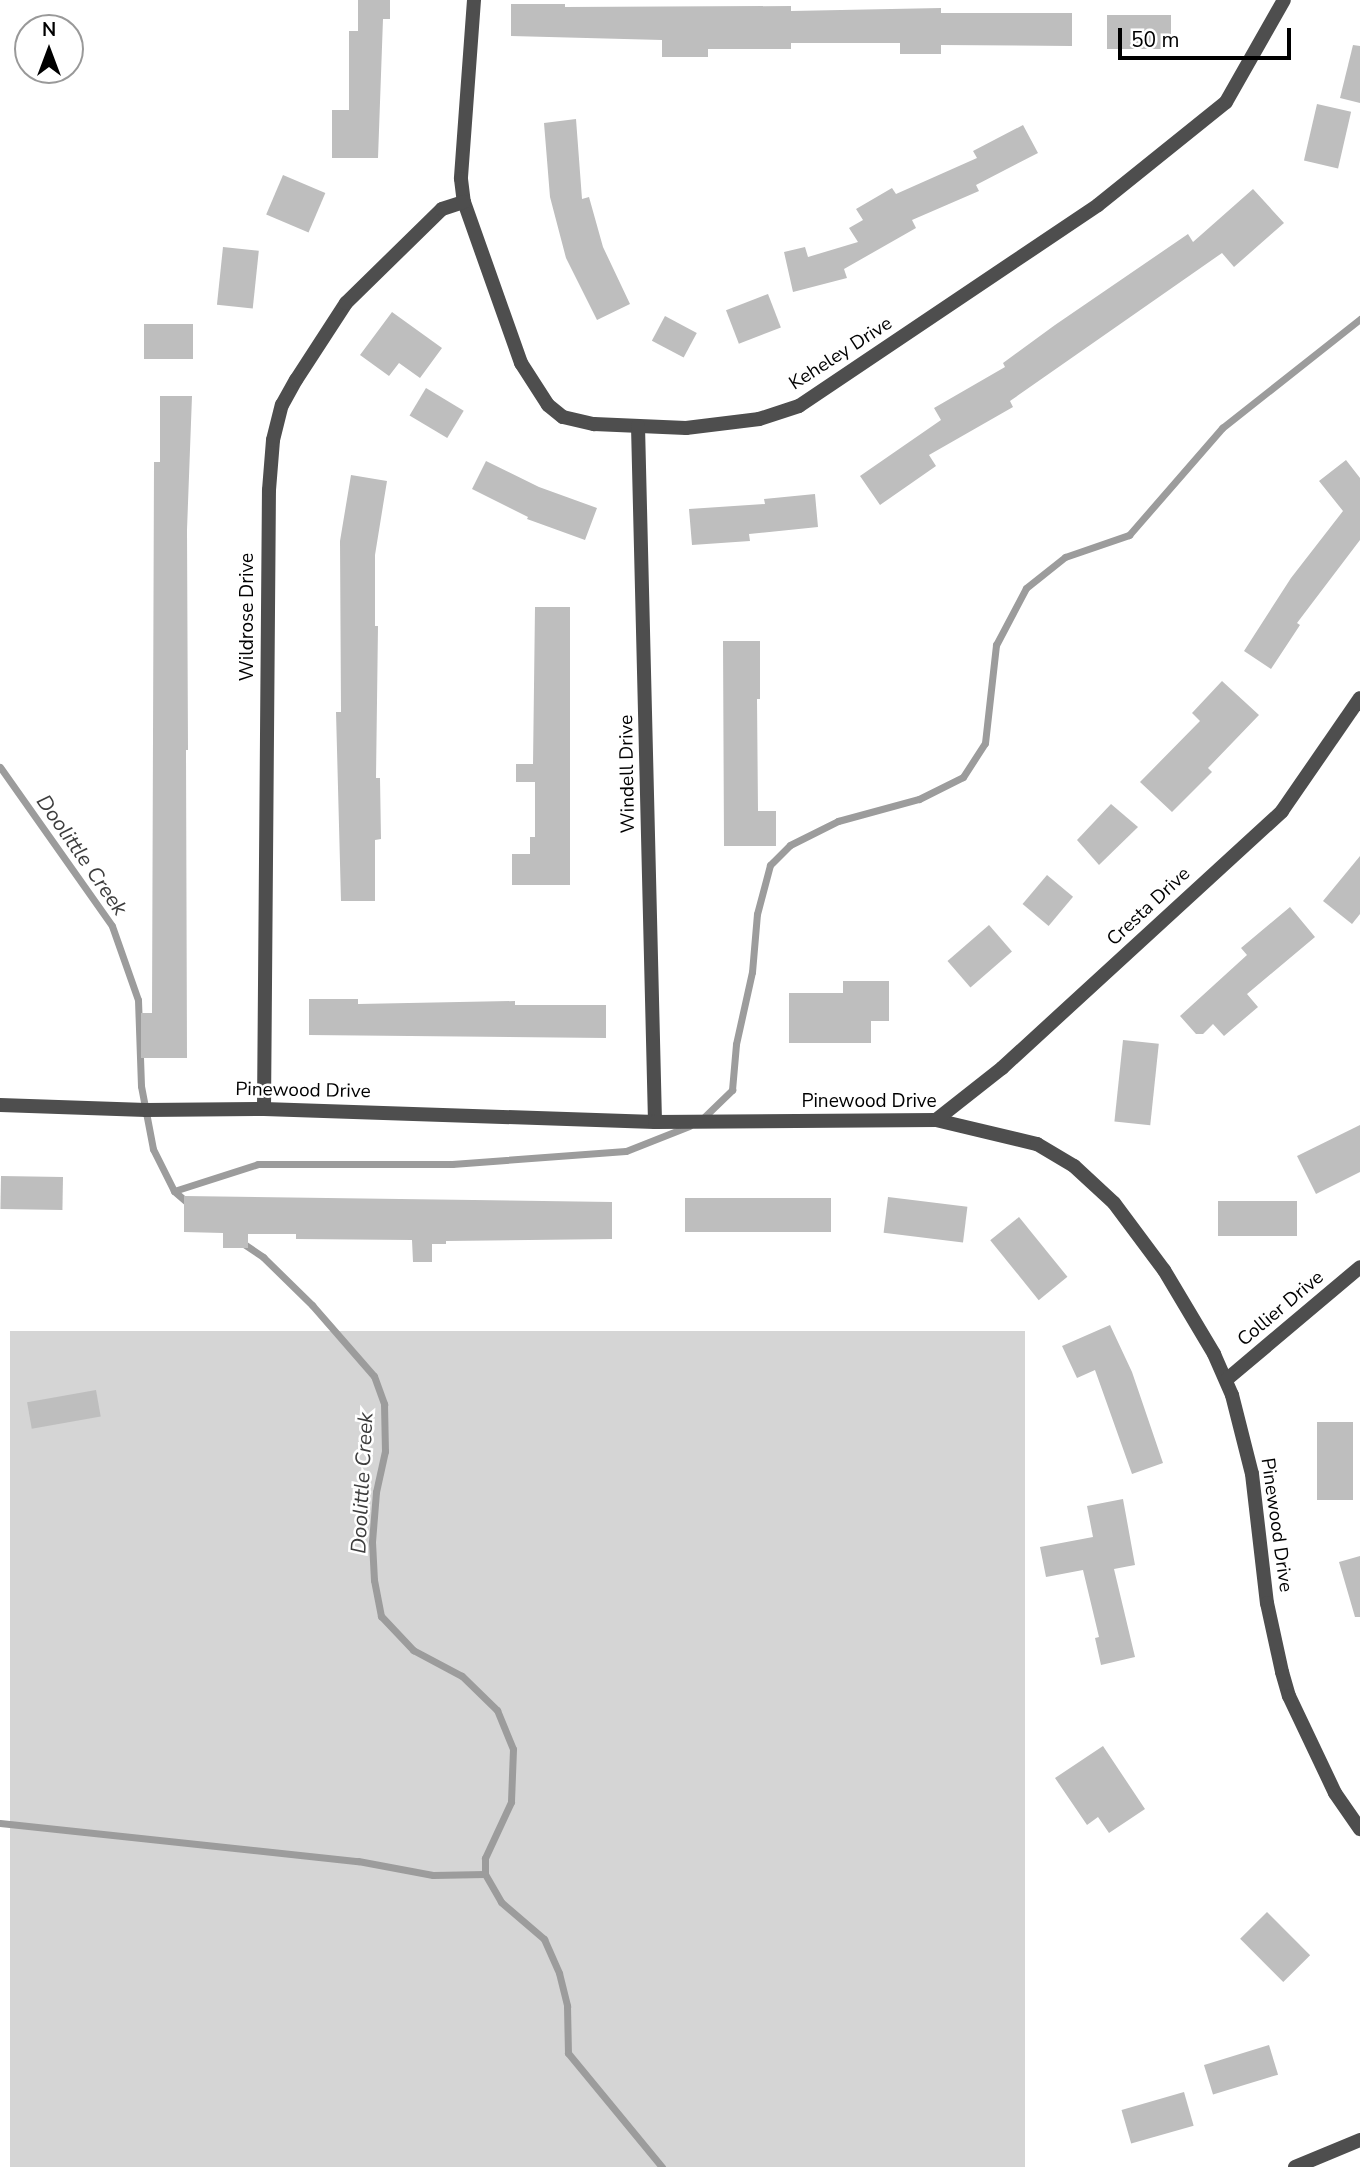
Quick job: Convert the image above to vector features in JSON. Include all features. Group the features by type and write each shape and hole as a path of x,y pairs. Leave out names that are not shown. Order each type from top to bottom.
{"street":[{"name":"Keheley Drive","path":"474,0 464,126 464,202 520,363 548,405 563,416 584,422 638,426 718,426 759,419 799,406 1098,205 1226,102 1284,0"},
{"name":"Wildrose Drive","path":"264,1109 269,490 273,440 282,405 346,303 442,209 464,202"},
{"name":"Windell Drive","path":"638,426 656,1122"},
{"name":"Cresta Drive","path":"936,1120 1002,1069 1282,811 1360,698"},
{"name":"Pinewood Drive","path":"0,1105 146,1110 264,1109 656,1122 936,1120 1037,1144 1074,1166 1114,1203 1164,1270 1214,1354 1226,1380 1252,1474 1267,1603 1289,1696 1335,1793 1360,1829"},
{"name":"Collier Drive","path":"1226,1380 1360,1267"},
{"path":"1294,2167 1360,2140"}],"shaded area":[{"path":"10,1331 1025,1331 1025,2167 10,2167"}],"building":[{"path":"358,0 390,0 390,19 383,19 378,158 332,158 332,110 349,110 349,31 358,31"},
{"path":"511,4 565,4 565,7 791,6 791,11 941,8 941,13 1072,13 1072,46 941,45 941,54 900,54 900,43 791,43 791,49 708,49 708,57 662,57 662,40 511,36"},
{"path":"1107,15 1171,15 1171,49 1107,49"},
{"path":"1353,45 1360,46 1360,103 1340,98"},
{"path":"1317,104 1351,112 1338,168 1304,161"},
{"path":"576,119 582,199 589,197 603,247 630,304 597,320 566,258 550,197 544,123"},
{"path":"1023,125 1038,153 976,185 979,191 912,220 916,228 844,269 847,278 793,292 784,252 805,247 808,257 858,242 849,228 863,220 856,209 892,188 896,194 977,158 973,151"},
{"path":"283,175 325,193 309,233 266,215"},
{"path":"1253,189 1284,223 1234,267 1222,253 1010,401 1013,407 929,455 936,466 880,505 860,476 941,420 934,408 1005,367 1003,363 1055,325 1188,234 1193,242"},
{"path":"223,247 259,251 253,308 217,305"},
{"path":"768,294 781,328 739,344 726,310"},
{"path":"392,312 442,348 420,378 399,363 389,376 360,355"},
{"path":"665,316 697,333 684,358 652,341"},
{"path":"144,324 193,324 193,359 144,359"},
{"path":"426,388 464,411 447,438 410,415"},
{"path":"160,396 192,396 187,530 187,1058 141,1058 141,1013 152,1013 154,462 160,462"},
{"path":"1346,460 1360,478 1360,540 1297,623 1300,625 1271,669 1244,651 1291,578 1343,511 1319,481"},
{"path":"486,461 539,487 597,508 585,540 527,519 528,517 472,489"},
{"path":"351,475 387,481 375,555 375,626 378,626 376,778 380,778 381,839 375,840 375,901 341,901 336,712 341,712 340,541"},
{"path":"815,494 818,527 749,534 750,541 692,545 689,509 765,504 764,499"},
{"path":"535,607 570,607 570,885 512,885 512,854 530,854 530,837 535,837 535,782 516,782 516,764 533,764"},
{"path":"723,641 760,641 760,699 757,699 758,811 776,811 776,846 724,846"},
{"path":"1222,681 1259,715 1208,768 1212,772 1172,812 1140,782 1200,721 1192,713"},
{"path":"1111,804 1138,827 1099,865 1077,840"},
{"path":"1360,856 1360,914 1352,924 1323,901"},
{"path":"1047,875 1073,897 1049,926 1023,904"},
{"path":"1290,907 1315,937 1247,994 1258,1007 1224,1036 1213,1024 1203,1034 1196,1034 1180,1016 1247,955 1241,948"},
{"path":"989,925 1012,951 970,987 947,961"},
{"path":"843,981 889,981 889,1021 871,1021 871,1043 789,1043 789,993 843,993"},
{"path":"309,999 358,999 358,1004 515,1001 515,1005 606,1005 606,1038 309,1035"},
{"path":"1123,1040 1159,1044 1150,1125 1114,1122"},
{"path":"1360,1125 1360,1172 1316,1194 1297,1156"},
{"path":"1,1176 63,1177 62,1210 0,1209"},
{"path":"184,1196 612,1202 612,1239 446,1241 446,1244 432,1244 432,1262 413,1262 412,1240 296,1239 296,1234 248,1234 248,1248 223,1248 223,1233 184,1232"},
{"path":"888,1197 967,1207 963,1242 884,1233"},
{"path":"685,1198 831,1198 831,1232 685,1232"},
{"path":"1218,1201 1297,1201 1297,1236 1218,1236"},
{"path":"1019,1217 1067,1277 1039,1300 990,1240"},
{"path":"1110,1325 1132,1372 1163,1463 1132,1474 1095,1370 1077,1378 1062,1346"},
{"path":"96,1390 101,1417 32,1429 27,1402"},
{"path":"1317,1422 1353,1422 1353,1500 1317,1500"},
{"path":"1123,1499 1135,1565 1114,1569 1135,1657 1101,1665 1095,1638 1099,1637 1083,1570 1046,1577 1040,1547 1093,1537 1087,1506"},
{"path":"1360,1556 1360,1617 1355,1617 1339,1562"},
{"path":"1103,1746 1145,1809 1109,1833 1098,1817 1087,1825 1055,1778"},
{"path":"1267,1912 1310,1955 1283,1982 1240,1939"},
{"path":"1269,2045 1278,2075 1213,2095 1204,2065"},
{"path":"1184,2092 1194,2126 1131,2144 1122,2110"}],"waterway":[{"path":"700,1121 732,1090 736,1044 752,972 757,914 770,865 790,845 838,821 919,799 963,777 985,743 996,645 1026,588 1065,557 1129,535 1222,428 1360,319"},
{"name":"Doolittle Creek","path":"0,767 112,926 138,1000 141,1086 153,1149 174,1191 189,1204"},
{"path":"174,1191 258,1164 452,1164 626,1151 689,1126"},
{"name":"Doolittle Creek","path":"241,1242 263,1257 312,1305 374,1376 384,1404 385,1451 376,1492 372,1542 374,1580 381,1616 413,1650 462,1676 497,1710 513,1749 511,1802 485,1858 485,1874 501,1902 544,1939 559,1973 567,2006 568,2053 662,2167"},
{"path":"0,1823 358,1861 433,1875 485,1874"}]}
